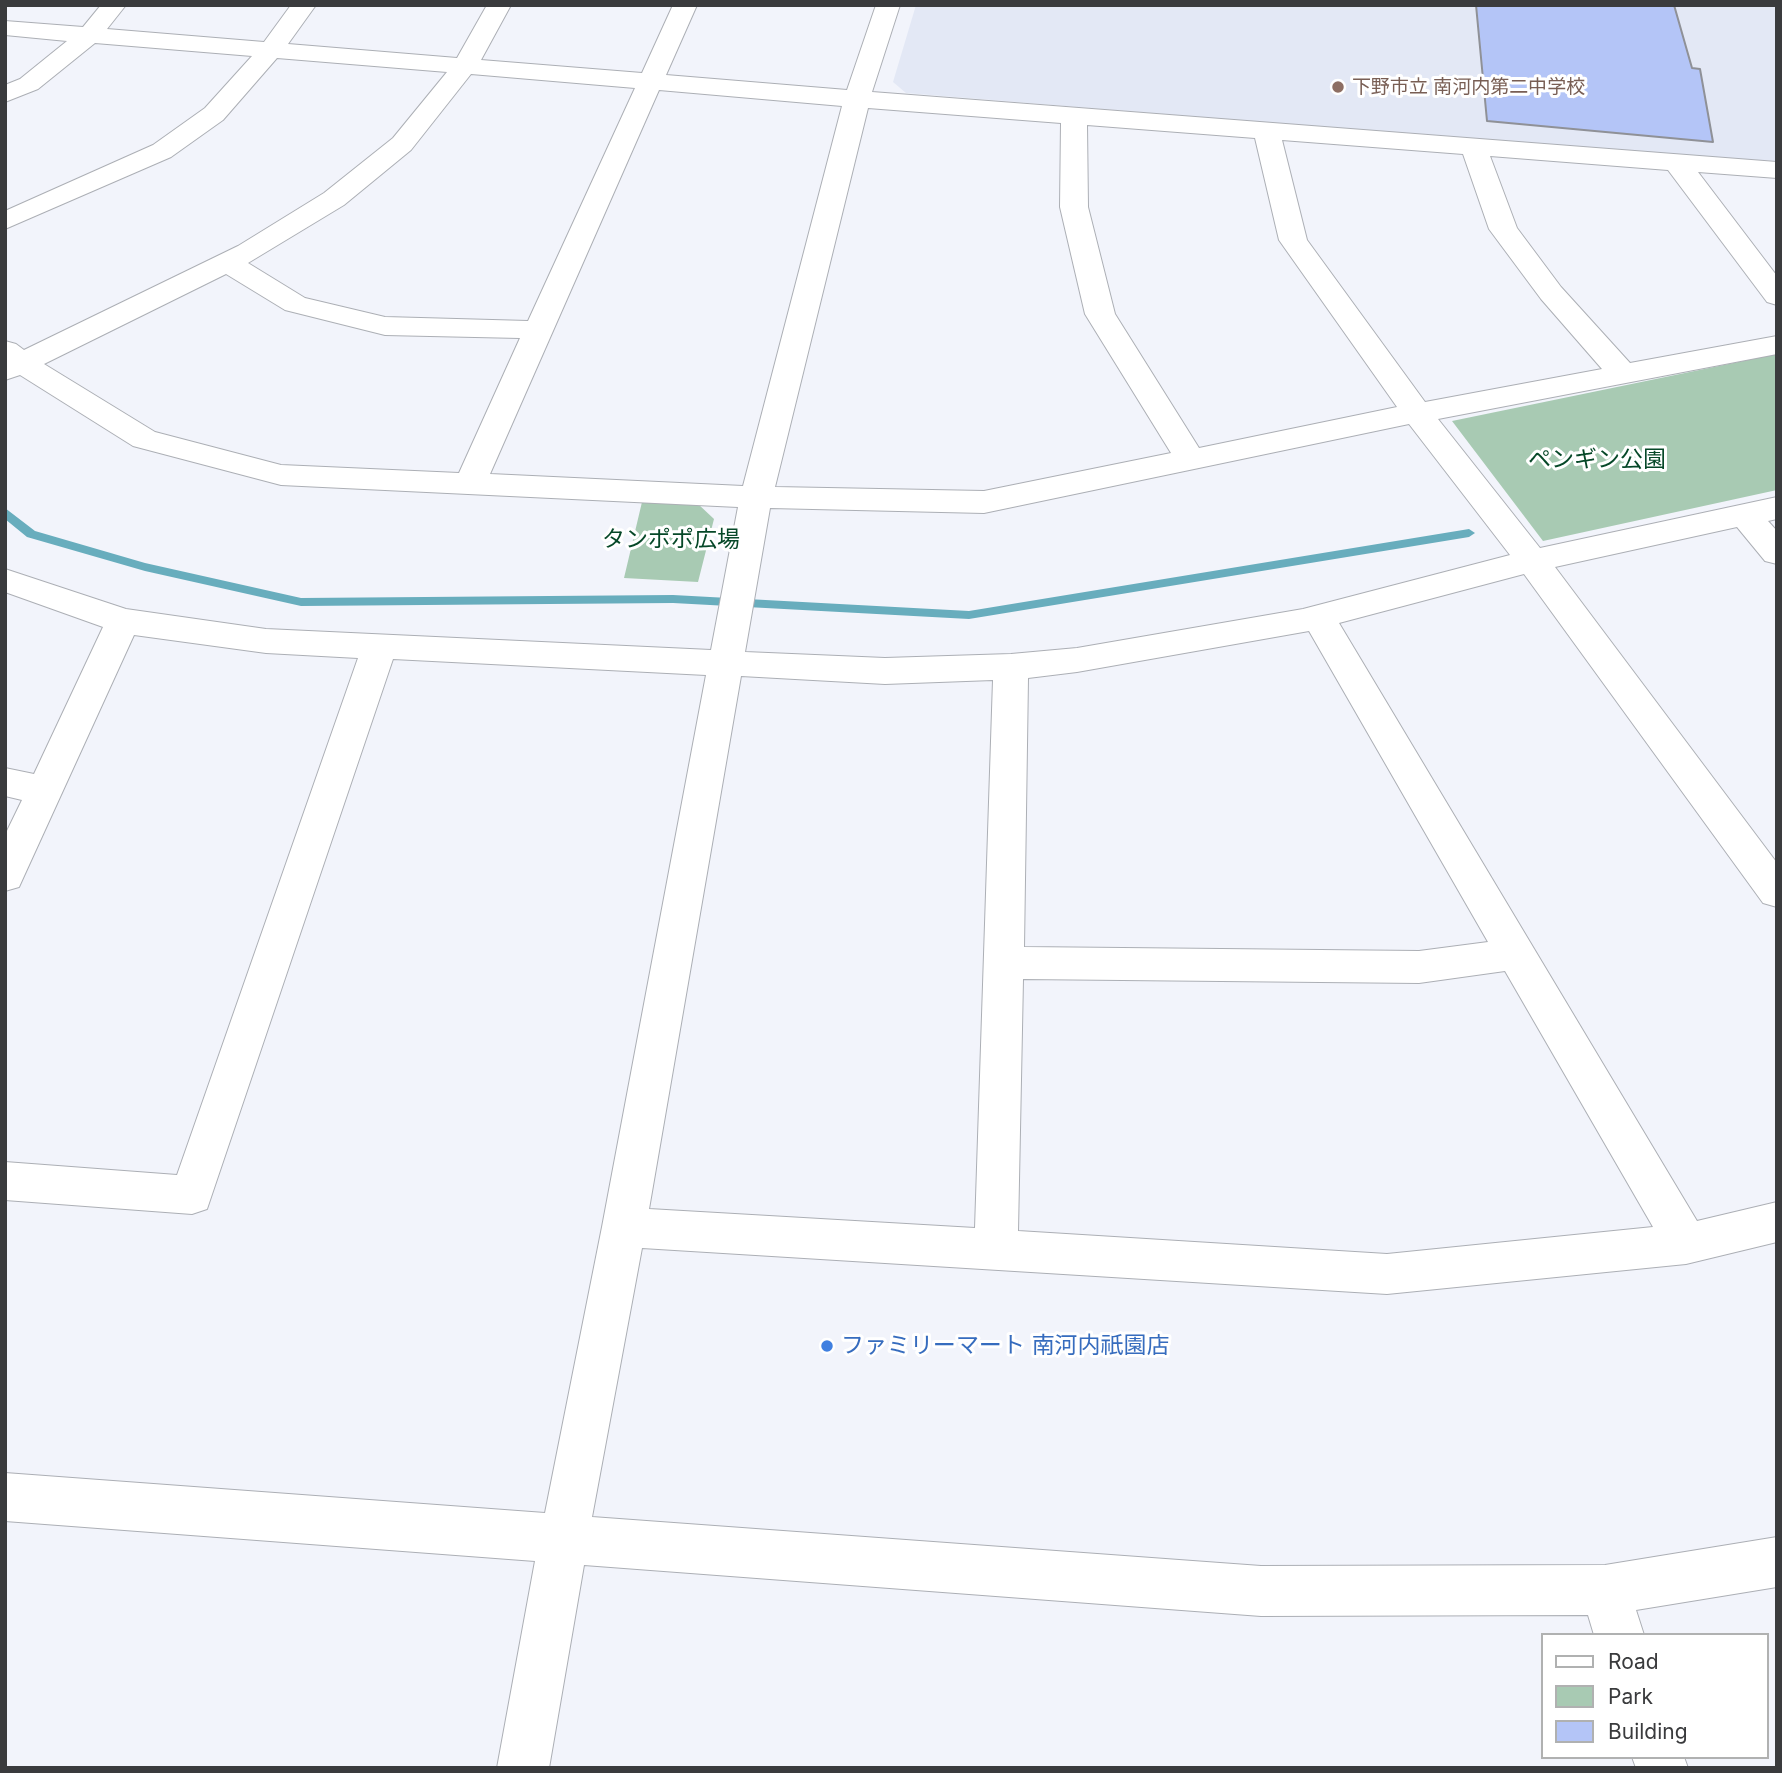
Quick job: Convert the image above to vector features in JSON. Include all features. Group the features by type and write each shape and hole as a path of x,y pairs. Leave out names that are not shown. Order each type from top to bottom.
{"street":[{"path":"5,94 29,84 89,35 114,5"},
{"path":"5,221 162,150 214,114 271,50 304,5"},
{"path":"11,361 226,262 334,199 402,144 465,66 499,5"},
{"path":"469,485 685,5"},
{"path":"523,1768 624,1227 755,497 857,99 888,5"},
{"path":"5,28 857,99 1777,170"},
{"path":"1074,116 1074,207 1100,314 1190,459"},
{"path":"1267,131 1293,240 1417,413 1532,561 1777,892"},
{"path":"1474,148 1503,229 1551,293 1623,374"},
{"path":"1678,164 1777,296"},
{"path":"226,262 295,304 385,326 538,330"},
{"path":"11,361 144,439 281,475 755,497 984,502 1417,413 1777,345"},
{"path":"5,580 123,621 266,642 379,648 728,650 886,671 1011,667 1077,660 1318,617 1532,561 1777,508"},
{"path":"1745,515 1777,552"},
{"path":"1318,617 1686,1244"},
{"path":"5,876 123,621"},
{"path":"5,1181 192,1195 379,648"},
{"path":"996,1249 1006,963 1011,667"},
{"path":"5,782 45,791"},
{"path":"1006,963 1419,967 1515,954"},
{"path":"624,1227 1387,1274 1686,1244 1777,1222"},
{"path":"5,1497 1261,1591 1612,1613 1777,1562"}],"shaded area":[{"name":"下野市立 南河内第二中学校","path":"916,5 1777,5 1777,161 1664,155 906,93 893,82"}],"green space":[{"name":"ペンギン公園","path":"1777,354 1777,490 1543,541 1452,421"},
{"name":"タンポポ広場","path":"642,502 697,503 714,519 698,582 624,578"}],"building":[{"path":"1476,5 1674,5 1692,68 1700,69 1713,142 1487,121"}],"waterway":[{"path":"5,512 31,534 145,567 301,602 673,599 969,615 1469,533"}],"place":[{"name":"下野市立 南河内第二中学校","path":"1338,87"},
{"name":"ファミリーマート 南河内祇園店","path":"827,1346"}]}
